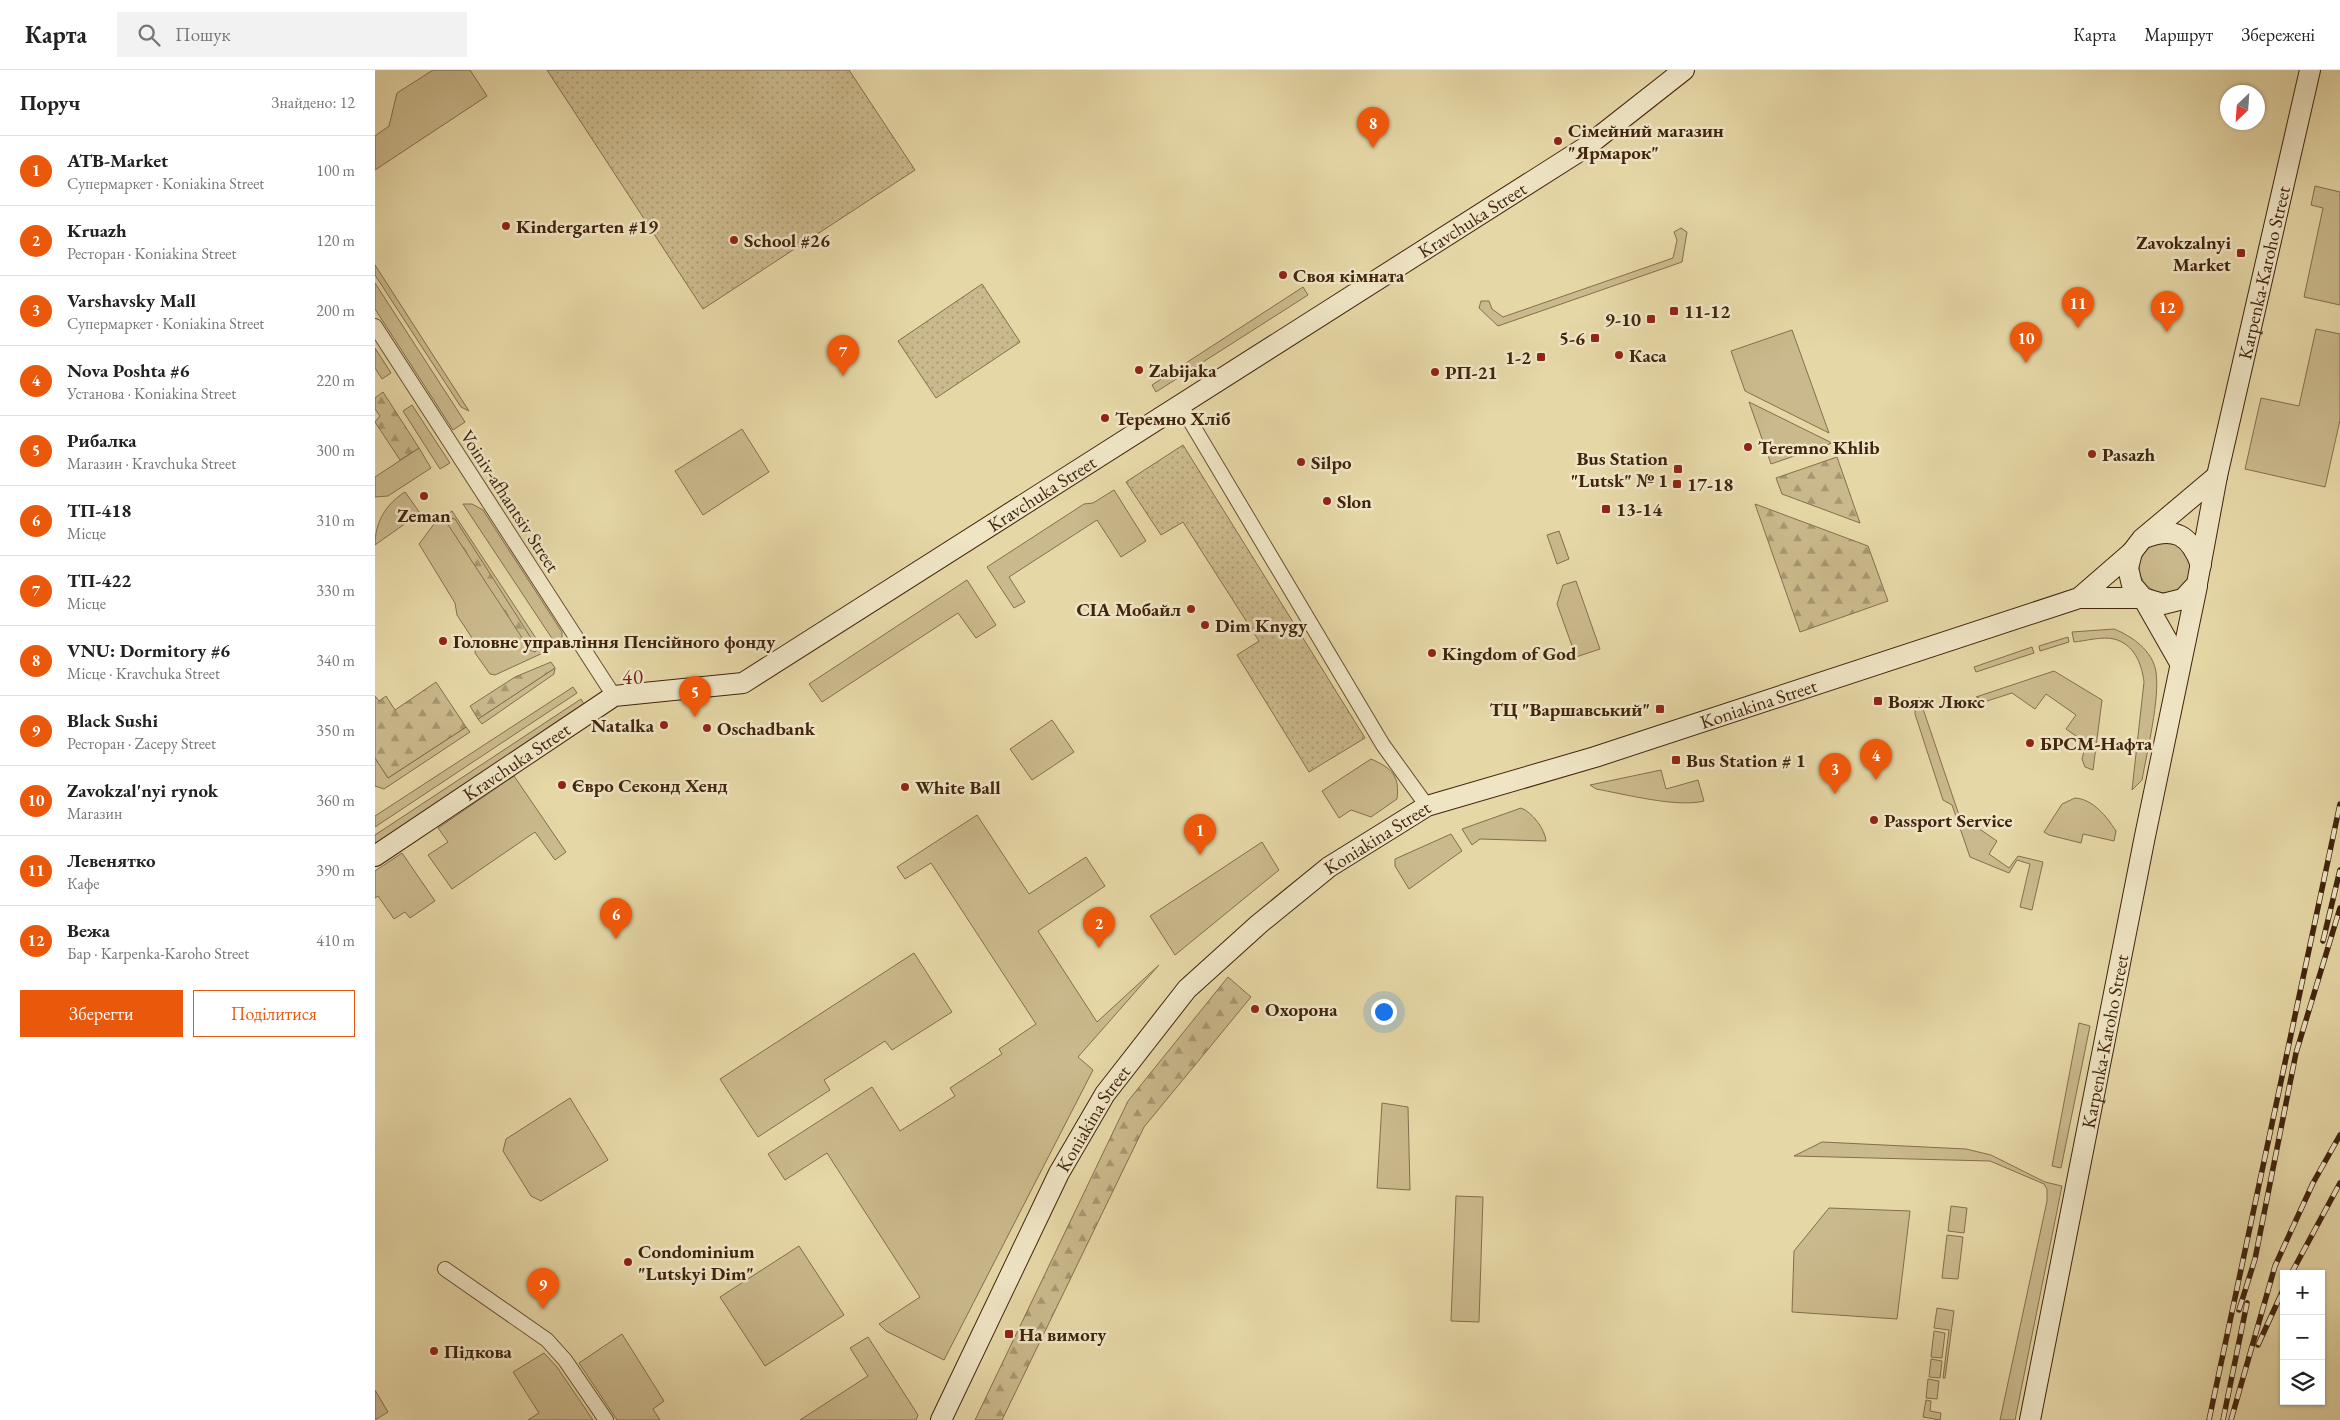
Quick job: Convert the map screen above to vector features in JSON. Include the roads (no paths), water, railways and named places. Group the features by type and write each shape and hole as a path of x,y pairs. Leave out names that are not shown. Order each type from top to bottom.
{"main road":[{"name":"Kravchuka Street","path":"375,856 614,696 743,683 1586,147 1684,70"},
{"name":"Karpenka-Karoho Street","path":"2030,1420 2199,575 2217,476 2310,70"},
{"path":"2079,598 2217,476"},
{"path":"2079,598 2143,598 2163,604 2183,599 2199,575 2194,547 2179,535 2160,532 2137,545 2128,568 2132,585 2143,598 2180,663"},
{"name":"Koniakina Street","path":"941,1420 1059,1173 1105,1094 1187,989 1259,924 1329,867 1427,806 1595,757 2079,598"}],"street":[{"name":"Voiniv-afhantsiv Street","path":"375,326 614,696"},
{"path":"1180,404 1383,745 1427,806"},
{"path":"445,1269 547,1340 565,1360 606,1420"}],"railway":[{"path":"2209,1420 2340,804"},
{"path":"2323,941 2340,870"},
{"path":"2239,1310 2255,1259 2296,1053 2340,908"},
{"path":"2231,1420 2275,1266 2313,1183 2340,1135"},
{"path":"2293,1270 2340,1183"},
{"path":"2258,1345 2280,1297"},
{"path":"2223,1420 2247,1303"}],"place":[{"name":"Сімейний магазин \"Ярмарок\"","path":"1558,141"},
{"name":"VNU: Dormitory #6","path":"1373,148"},
{"name":"Kindergarten #19","path":"506,226"},
{"name":"School #26","path":"734,240"},
{"name":"Zavokzalnyi Market","path":"2241,253"},
{"name":"Своя кімната","path":"1283,275"},
{"name":"11-12","path":"1674,311"},
{"name":"9-10","path":"1651,319"},
{"name":"Левенятко","path":"2078,328"},
{"name":"Вежа","path":"2167,332"},
{"name":"5-6","path":"1595,338"},
{"name":"Каса","path":"1619,355"},
{"name":"1-2","path":"1541,357"},
{"name":"Zavokzal'nyi rynok","path":"2026,363"},
{"name":"Zabijaka","path":"1139,370"},
{"name":"РП-21","path":"1435,372"},
{"name":"ТП-422","path":"843,376"},
{"name":"Теремно Хліб","path":"1105,418"},
{"name":"Teremno Khlib","path":"1748,447"},
{"name":"Pasazh","path":"2092,454"},
{"name":"Silpo","path":"1301,462"},
{"name":"Bus Station \"Lutsk\" № 1","path":"1678,469"},
{"name":"17-18","path":"1677,484"},
{"name":"Zeman","path":"424,496"},
{"name":"Slon","path":"1327,501"},
{"name":"13-14","path":"1606,509"},
{"name":"СІА Мобайл","path":"1191,609"},
{"name":"Dim Knygy","path":"1205,625"},
{"name":"Головне управління Пенсійного фонду","path":"443,641"},
{"name":"Kingdom of God","path":"1432,653"},
{"name":"Вояж Люкс","path":"1878,701"},
{"name":"ТЦ \"Варшавський\"","path":"1660,709"},
{"name":"Рибалка","path":"695,717"},
{"name":"Natalka","path":"664,725"},
{"name":"Oschadbank","path":"707,728"},
{"name":"БРСМ-Нафта","path":"2030,743"},
{"name":"Bus Station # 1","path":"1676,760"},
{"name":"Nova Poshta #6","path":"1876,780"},
{"name":"Євро Секонд Хенд","path":"562,785"},
{"name":"White Ball","path":"905,787"},
{"name":"Varshavsky Mall","path":"1835,794"},
{"name":"Passport Service","path":"1874,820"},
{"name":"ATB-Market","path":"1200,855"},
{"name":"ТП-418","path":"616,939"},
{"name":"Kruazh","path":"1099,948"},
{"name":"Охорона","path":"1255,1009"},
{"name":"Condominium \"Lutskyi Dim\"","path":"628,1262"},
{"name":"Black Sushi","path":"543,1309"},
{"name":"На вимогу","path":"1009,1334"},
{"name":"Підкова","path":"434,1351"}],"district":[{"name":"40","path":"633,676"}]}
